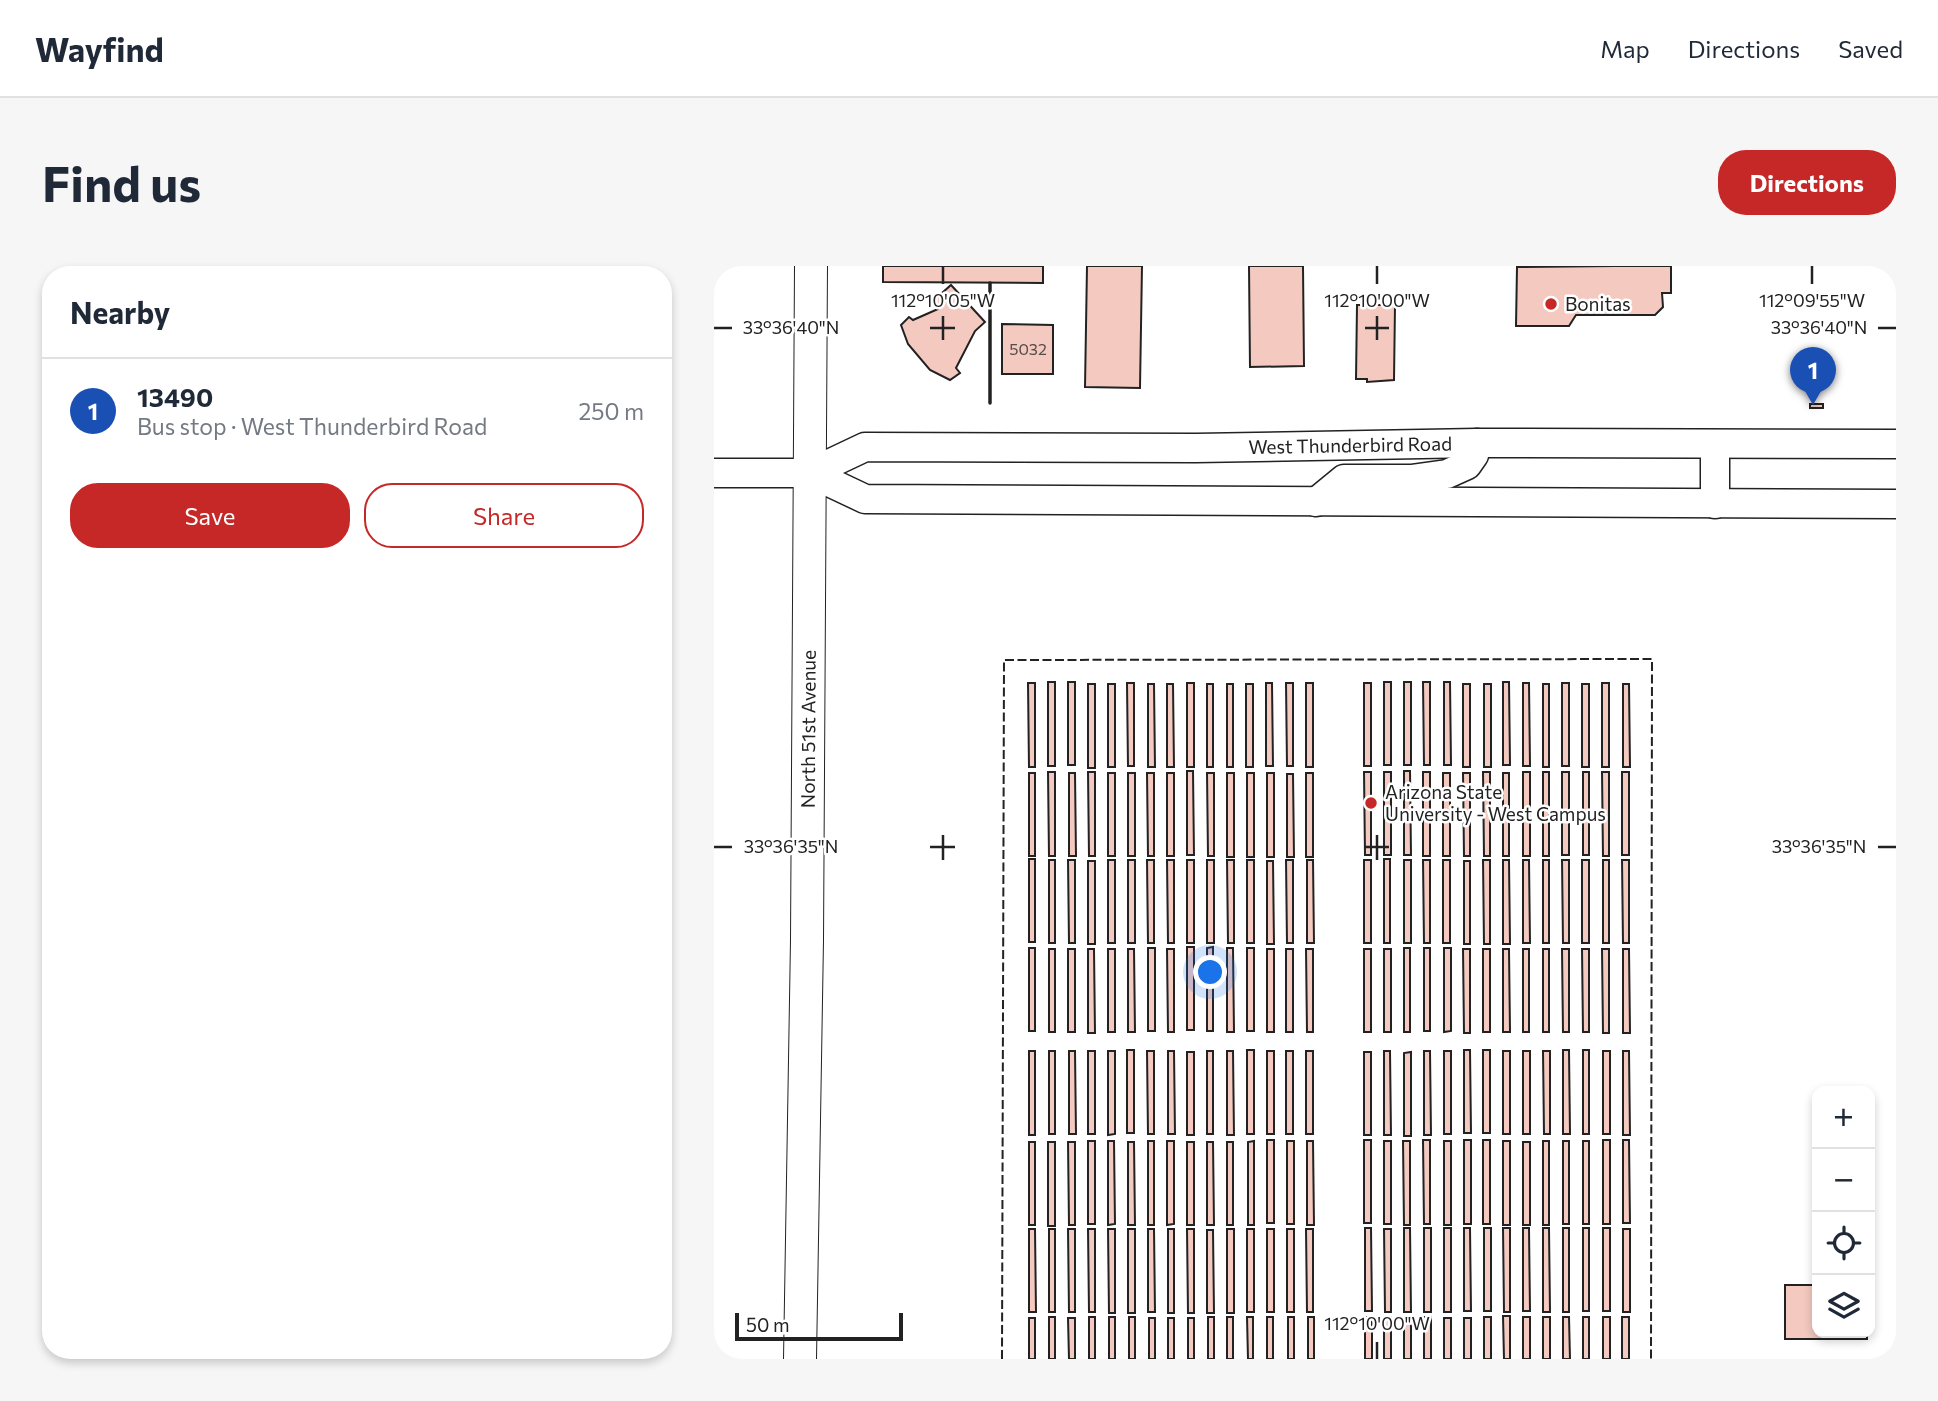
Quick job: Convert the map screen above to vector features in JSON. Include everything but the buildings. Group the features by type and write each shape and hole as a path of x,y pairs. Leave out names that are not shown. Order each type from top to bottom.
{"main road":[{"name":"North 51st Avenue","path":"800,1359 807,940 811,266"},
{"name":"West Thunderbird Road","path":"714,473 810,473 865,447 1196,448 1477,443 1896,444"},
{"path":"1316,502 1344,479 1411,479 1447,474 1467,465 1474,455 1477,443"},
{"path":"1715,444 1715,504"},
{"name":"West Thunderbird Road","path":"810,473 865,499 1896,504"}],"fence":[{"path":"1002,1359 1004,660 1652,659 1651,1359"}],"wall":[{"path":"990,283 990,403"}],"place":[{"name":"Bonitas","path":"1551,304"},
{"name":"13490","path":"1813,405"},
{"name":"Arizona State University - West Campus","path":"1371,803"}]}
